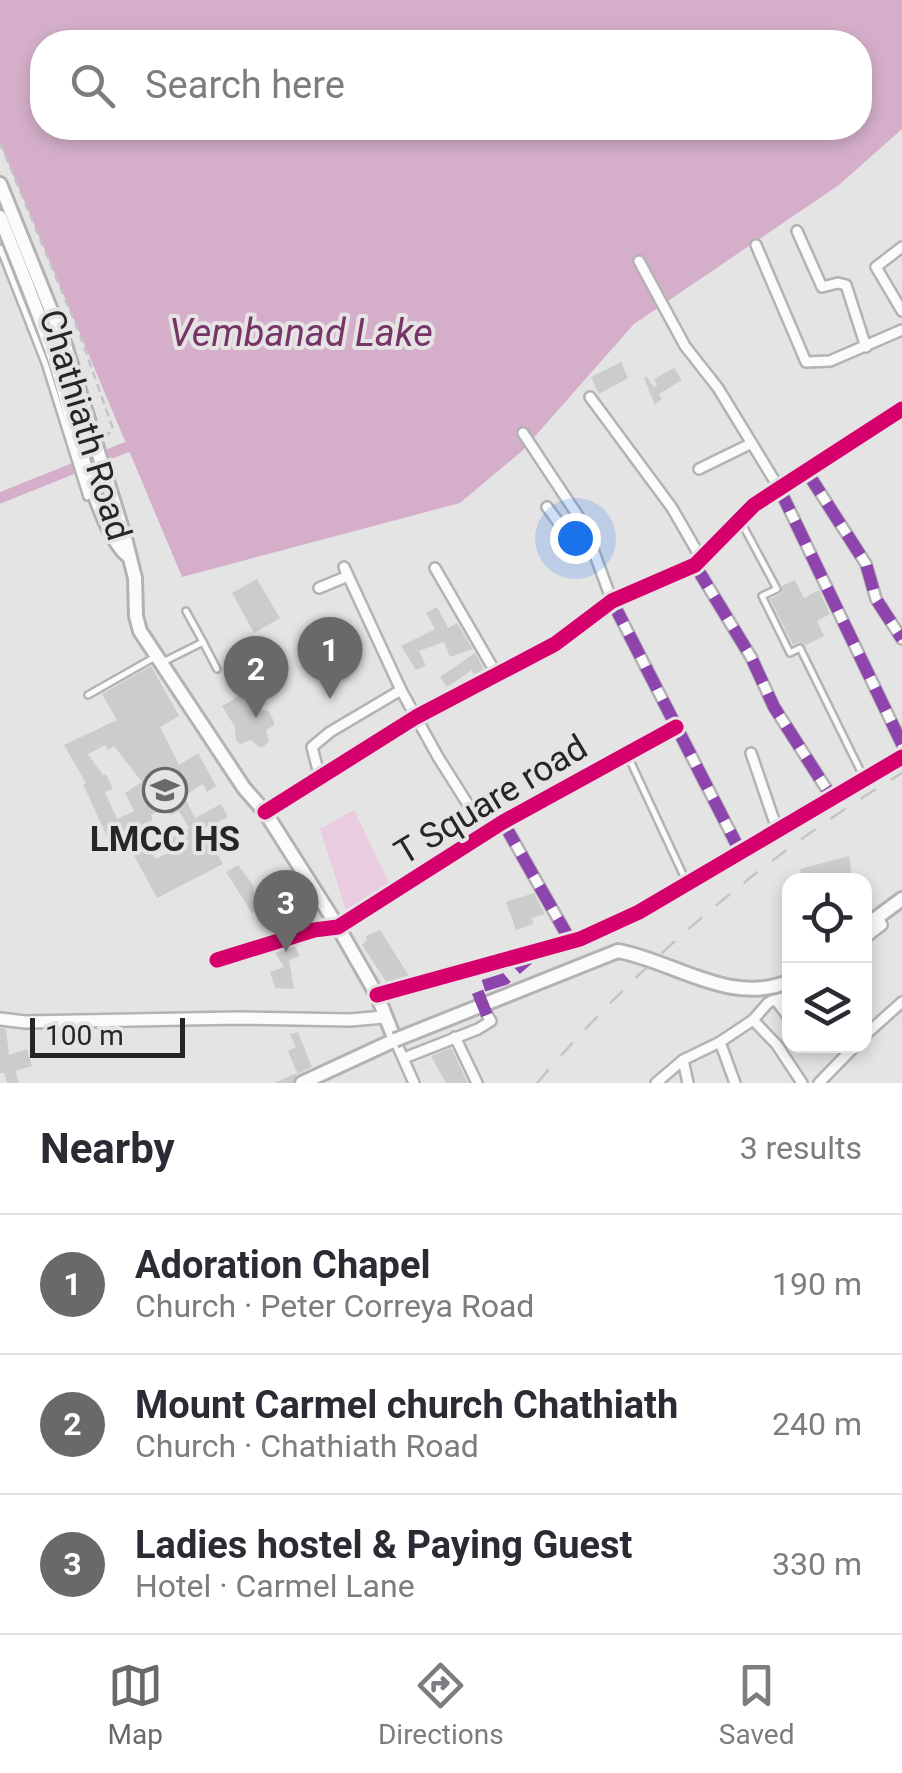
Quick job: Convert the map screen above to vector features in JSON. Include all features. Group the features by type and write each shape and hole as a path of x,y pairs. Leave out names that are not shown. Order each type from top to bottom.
{"main road":[{"name":"Chathiath Road","path":"0,184 64,344 81,446"},
{"name":"Chathiath Road","path":"0,217 4,246 91,478 126,542 135,578 140,631 160,659"},
{"path":"160,659 338,928 377,995 395,1040"},
{"path":"872,921 901,902"},
{"path":"302,1083 395,1040 618,951 706,981 746,989 782,984"}],"street":[{"path":"797,231 822,288 846,285 866,347"},
{"path":"756,245 806,362 830,361 902,330"},
{"path":"901,307 876,267 902,247"},
{"path":"639,261 684,346 718,388 779,488 902,744"},
{"path":"590,397 672,508 774,706 831,796"},
{"path":"264,812 416,717 555,644 612,602 698,563 740,520 779,488 902,409"},
{"path":"523,433 584,525 612,602 740,851"},
{"path":"700,468 750,444"},
{"path":"807,472 866,564 876,599 902,639"},
{"path":"547,507 576,546 592,550"},
{"path":"436,568 497,675"},
{"path":"319,588 346,572 416,717 486,833"},
{"path":"320,778 312,746 402,690"},
{"name":"T Square road","path":"338,928 503,822 676,727"},
{"path":"751,753 777,829"},
{"path":"377,995 570,942 639,912 831,796 902,758"},
{"path":"503,822 570,942"},
{"path":"217,960 314,930 338,928"},
{"path":"656,1083 683,1060 720,1042 782,996"},
{"path":"775,999 782,1008"},
{"path":"872,1026 902,1002"},
{"path":"404,1058 484,1026 490,1021 488,1015"},
{"path":"0,1019 25,1022 384,1017"},
{"path":"753,1020 802,1083"},
{"path":"455,1037 477,1083"},
{"path":"395,1040 414,1083"},
{"path":"720,1042 734,1083"},
{"path":"819,1083 848,1053"},
{"path":"683,1060 688,1083"}],"lane":[{"path":"81,446 97,493"},
{"path":"740,520 776,589 762,596 790,653 800,648 864,778"},
{"path":"186,611 217,668"},
{"path":"88,694 202,642"},
{"path":"627,754 687,883"}],"path":[{"path":"0,144 80,335 113,429 81,446"}],"shaded area":[{"path":"354,810 395,895 350,923 320,829"}],"water":[{"name":"Vembanad Lake","path":"0,0 902,0 902,129 839,185 634,324 522,451 460,503 182,577 0,143"}],"building":[{"path":"621,362 628,378 599,394 591,377"},
{"path":"674,368 682,380 659,394 662,399 655,405 644,378 654,387 654,379"},
{"path":"257,579 280,618 254,633 232,593"},
{"path":"795,580 804,598 819,590 830,614 817,621 824,636 806,645 793,645 770,599 782,593 782,586"},
{"path":"437,607 448,628 457,623 473,649 450,657 444,642 419,651 426,666 416,670 401,646 435,629 426,613"},
{"path":"475,653 485,671 475,677 472,670 447,687 440,677"},
{"path":"151,666 179,716 160,727 179,765 198,753 216,786 207,792 203,784 184,796 195,818 221,804 228,817 204,829 223,864 157,898 131,850 147,842 156,859 172,851 166,840 189,828 179,811 171,815 167,806 151,815 153,820 109,841 83,784 86,783 64,745 117,720 102,694","holes":["105,745 108,750 114,746 142,782 125,793 134,811 117,819 105,792 113,789 106,774 88,754"]},
{"path":"249,690 261,710 268,711 274,721 266,730 269,742 261,748 251,740 240,744 236,740 235,727 222,706"},
{"path":"849,856 851,873 801,873 800,869"},
{"path":"238,865 253,885 254,896 259,893 266,906 252,913 226,872"},
{"path":"534,893 545,914 516,930 506,902"},
{"path":"306,895 316,911 295,923 294,928 280,932 273,924 295,910 291,902"},
{"path":"380,930 409,976 387,983 362,945 366,936"},
{"path":"294,945 300,956 289,960 294,989 275,988 270,972 284,967 274,951"},
{"path":"0,1028 6,1029 9,1055 27,1049 32,1066 15,1071 19,1083 7,1083 4,1073 0,1073"},
{"path":"298,1032 312,1067 297,1074 292,1083 274,1083 297,1073 288,1051 296,1047 290,1034"},
{"path":"451,1048 468,1083 446,1083 431,1056"}],"waterway":[{"path":"0,498 127,447"}],"railway":[{"path":"537,1083 619,994 707,913 802,839 902,773"}],"marked path":[{"path":"807,472 866,564 876,599 902,639"},
{"path":"779,488 902,744"},
{"path":"695,565 751,657 774,707 831,796"},
{"path":"612,601 740,851"},
{"path":"503,822 571,942"},
{"path":"487,1015 476,988 505,979 528,959"}],"cycle path":[{"path":"265,812 416,717 555,644 612,601 695,565 754,505 902,409"},
{"path":"217,960 314,930 338,927 503,822 676,727"},
{"path":"377,995 580,939 639,912 902,757"}],"place":[{"name":"Adoration Chapel","path":"330,699"},
{"name":"Mount Carmel church Chathiath","path":"256,718"},
{"name":"LMCC HS","path":"165,790"},
{"name":"Ladies hostel & Paying Guest","path":"286,952"}]}
